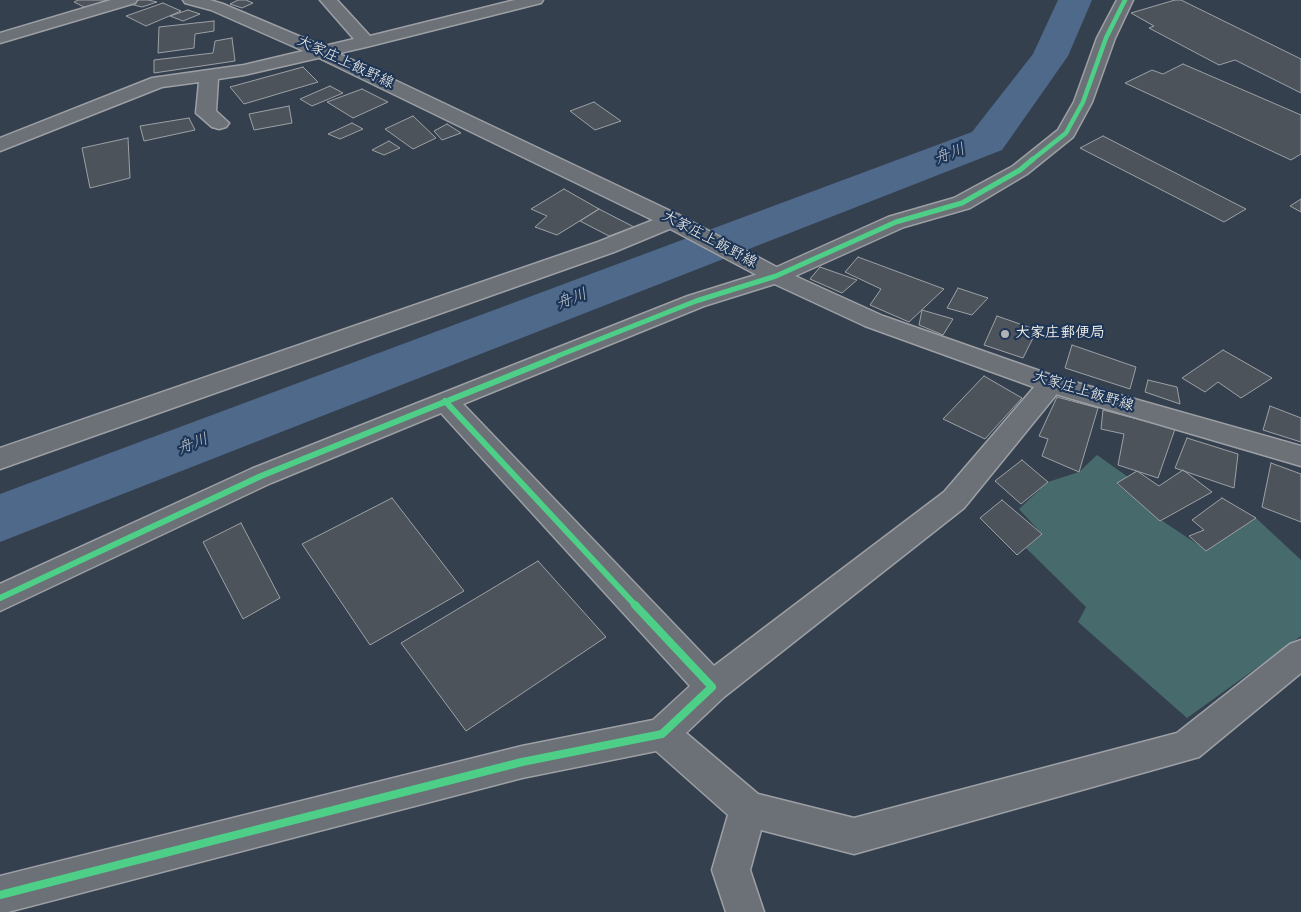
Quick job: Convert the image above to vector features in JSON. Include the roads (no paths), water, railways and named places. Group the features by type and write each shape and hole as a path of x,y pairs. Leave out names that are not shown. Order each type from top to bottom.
{"street":[{"path":"0,38 129,0"},
{"name":"大家庄上飯野線","path":"191,0 217,7 322,52 671,220 776,276 874,321 1051,384 1301,456"},
{"path":"328,0 366,42"},
{"path":"0,144 158,82 244,70 535,0"},
{"path":"0,598 261,476 444,400 696,300 776,276 896,222 962,203 1020,170 1066,133 1083,102 1106,38 1125,0"},
{"path":"209,74 206,113 219,123"},
{"path":"0,459 606,247 671,220"},
{"path":"0,895 522,762 662,734 712,688 954,500 1051,384"},
{"path":"444,400 712,688"},
{"path":"662,734 748,809 854,836 1187,746 1301,654"},
{"path":"745,912 731,870 748,809"}],"waterway":[{"name":"舟川","path":"0,519 987,141 1050,56 1075,0"}],"place":[{"name":"大家庄郵便局","path":"1005,334"}]}
